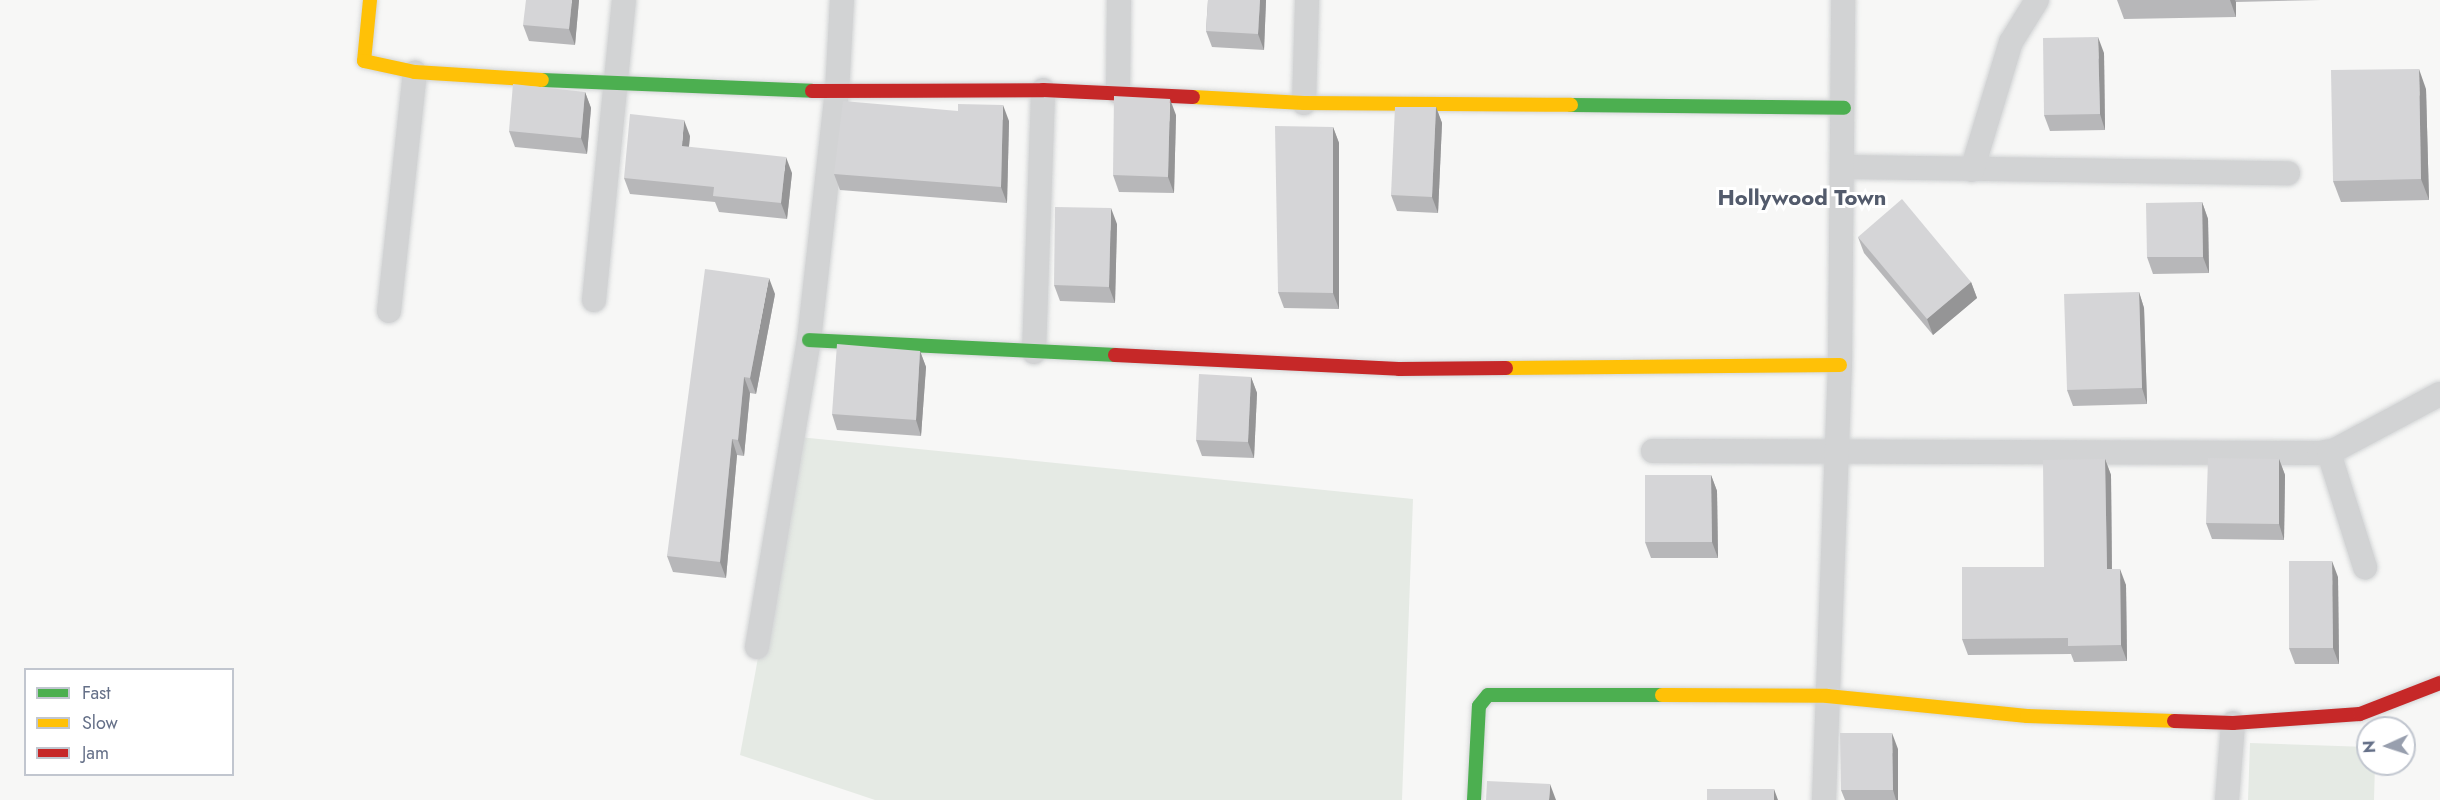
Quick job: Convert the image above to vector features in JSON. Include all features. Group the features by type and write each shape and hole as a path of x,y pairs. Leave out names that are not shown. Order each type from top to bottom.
{"street":[{"path":"370,0 364,61 415,72 618,85 837,92 1043,90 1304,103 1844,108"},
{"path":"594,300 618,85 624,0"},
{"path":"757,647 809,340 837,92 842,0"},
{"path":"1118,92 1119,0"},
{"path":"1304,103 1307,0"},
{"path":"1824,800 1840,365 1844,108 1843,0"},
{"path":"1972,170 2011,42 2037,0"},
{"path":"389,311 415,72"},
{"path":"1034,352 1043,90"},
{"path":"1843,167 2288,173"},
{"path":"809,340 1399,369 1840,365"},
{"path":"1653,451 2329,453 2440,394"},
{"path":"2329,453 2365,567"},
{"path":"1474,800 1478,714 1488,695 1827,696 2027,716 2233,723 2360,714 2440,683"},
{"path":"2227,800 2233,723"}],"shaded area":[{"path":"799,437 1413,499 1402,800 875,800 740,755"},
{"path":"2250,743 2356,747 2356,776 2375,776 2374,800 2248,800"}],"building":[{"path":"526,0 572,0 569,29 523,25"},
{"path":"1208,0 1260,0 1258,34 1206,31"},
{"path":"2098,37 2100,114 2044,115 2043,38"},
{"path":"2419,69 2421,179 2333,181 2331,70"},
{"path":"513,84 585,92 581,138 509,131"},
{"path":"1114,96 1170,99 1168,177 1113,175"},
{"path":"843,101 958,111 958,104 1003,105 1001,187 834,174"},
{"path":"1395,107 1436,107 1432,197 1391,195"},
{"path":"630,114 684,120 682,146 786,157 781,203 713,196 714,187 624,178"},
{"path":"1275,126 1333,127 1333,293 1278,292"},
{"path":"1902,199 1971,282 1927,319 1858,237"},
{"path":"2202,202 2203,257 2147,257 2146,203"},
{"path":"1055,207 1111,208 1109,287 1054,285"},
{"path":"705,269 769,278 750,378 744,377 738,440 732,439 720,562 667,556"},
{"path":"2139,292 2142,388 2067,390 2064,294"},
{"path":"837,344 920,351 916,420 832,414"},
{"path":"1199,374 1251,377 1248,442 1196,440"},
{"path":"2208,458 2279,459 2279,524 2206,523"},
{"path":"2105,459 2107,569 2120,569 2121,645 2068,646 2068,638 1962,639 1962,567 2044,567 2043,460"},
{"path":"1645,475 1711,475 1712,542 1645,542"},
{"path":"2289,561 2332,561 2333,648 2289,648"},
{"path":"1840,733 1892,733 1893,790 1841,790"},
{"path":"1487,781 1550,784 1549,800 1486,800"},
{"path":"1707,789 1774,789 1774,800 1707,800"}],"traffic: fast":[{"path":"542,80 812,91"},
{"path":"1571,105 1844,108"},
{"path":"809,340 1115,355"},
{"path":"1474,800 1479,706 1488,695 1662,695"}],"traffic: slow":[{"path":"370,0 364,61 415,72 542,80"},
{"path":"1193,97 1304,103 1571,105"},
{"path":"1506,368 1840,365"},
{"path":"1662,695 1827,696 2027,716 2174,721"}],"traffic: jam":[{"path":"812,91 1043,90 1193,97"},
{"path":"1115,355 1399,369 1506,368"},
{"path":"2174,721 2233,723 2360,714 2440,683"}],"district":[{"name":"Hollywood Town","path":"1802,198"}]}
